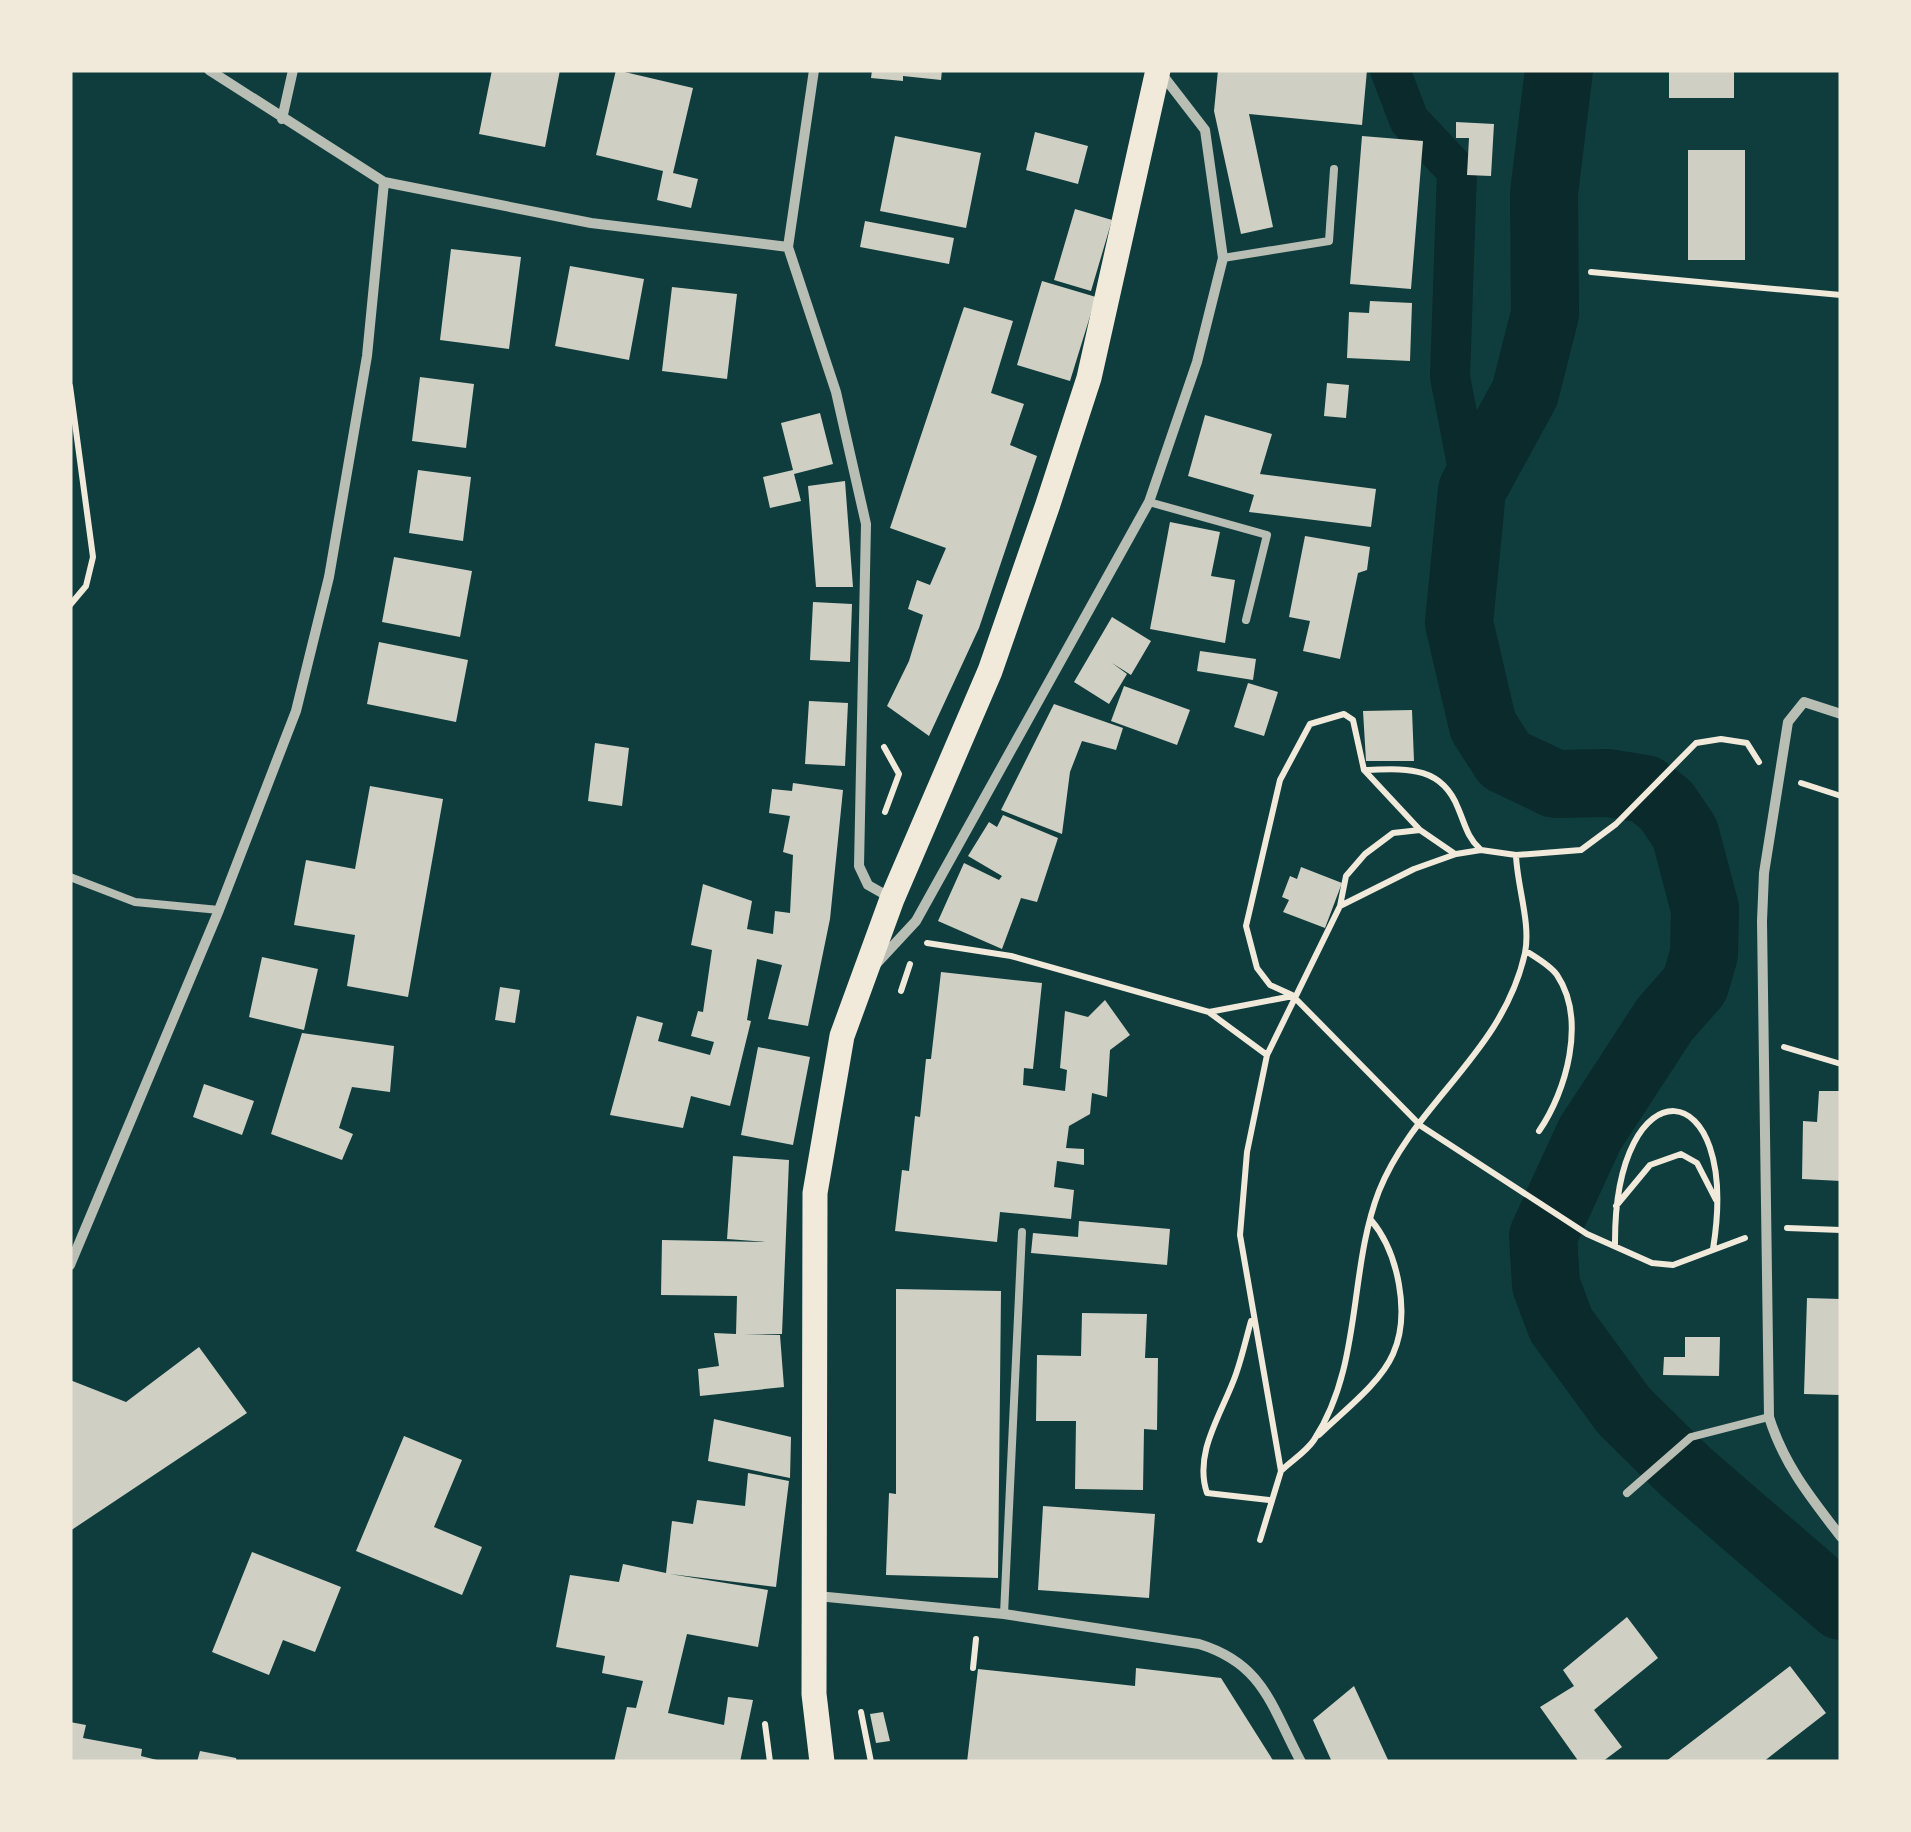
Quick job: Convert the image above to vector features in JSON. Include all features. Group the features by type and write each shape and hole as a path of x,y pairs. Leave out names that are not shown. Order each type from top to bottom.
{"main road":[{"path":"822,1762 814,1694 815,1193 842,1036 892,899 990,672 1077,414 1140,166 1158,70"}],"street":[{"path":"209,70 384,182 591,223 788,247"},
{"path":"282,120 293,70"},
{"path":"814,70 788,247 836,392 866,524 859,866 868,885 892,899"},
{"path":"859,982 916,921 1148,502 1197,362 1223,258 1204,130 1158,70"},
{"path":"70,1264 219,910 296,711 329,577 367,356 384,182"},
{"path":"1841,714 1804,702 1788,722 1764,872 1762,921 1770,1230 1770,1418 1780,1452 1796,1479 1841,1537"},
{"path":"814,1596 1004,1614 1199,1644 1227,1652 1249,1668 1301,1762"}],"lane":[{"path":"1223,258 1329,240 1334,170"},
{"path":"1148,502 1267,536 1246,620"},
{"path":"70,877 135,902 219,910"},
{"path":"1004,1614 1022,1232"},
{"path":"1626,1493 1691,1437 1770,1418"}],"path":[{"path":"1592,272 1841,295"},
{"path":"70,386 93,557 86,586 70,605"},
{"path":"1456,854 1420,830 1364,770 1353,720 1344,714 1310,724 1280,780 1246,926 1257,968 1270,986 1293,996 1421,1126 1513,1190 1587,1234 1652,1263 1672,1266 1770,1230 1841,1230"},
{"path":"1340,906 1414,869 1456,854 1481,850 1516,855 1580,850 1616,824 1680,764 1696,743 1721,738 1747,743 1755,760 1781,777 1841,796"},
{"path":"880,827 899,774 890,751"},
{"path":"1364,770 1419,768 1432,774 1456,802 1470,840 1481,850"},
{"path":"1281,1471 1251,1318 1240,1235 1247,1152 1267,1055 1340,906 1346,876 1365,854 1394,833 1420,830"},
{"path":"1314,1440 1335,1398 1348,1352 1370,1220 1381,1188 1421,1126 1498,1025 1526,950 1516,855"},
{"path":"927,943 1011,956 1209,1012 1267,1055"},
{"path":"1526,950 1556,973 1570,1026 1562,1089 1538,1131"},
{"path":"901,991 911,960"},
{"path":"1209,1012 1293,996"},
{"path":"1783,1046 1841,1064"},
{"path":"1615,1244 1615,1207 1622,1162 1637,1133 1657,1114 1670,1109 1690,1114 1709,1139 1718,1205 1713,1248"},
{"path":"1615,1207 1650,1164 1681,1154 1697,1163 1718,1205"},
{"path":"1260,1540 1269,1500 1281,1471 1393,1354 1401,1308 1389,1246 1370,1220"},
{"path":"1251,1318 1237,1372 1206,1449 1201,1476 1207,1493 1269,1500"},
{"path":"973,1668 976,1640"},
{"path":"861,1712 872,1762"},
{"path":"765,1724 770,1762"}],"building":[{"path":"492,70 560,70 545,147 479,134"},
{"path":"616,70 693,88 673,173 698,179 691,208 657,200 663,171 596,155"},
{"path":"872,70 942,70 941,80 903,76 903,81 871,78"},
{"path":"1218,70 1367,70 1362,125 1249,114 1273,227 1241,234 1214,111"},
{"path":"1669,70 1734,70 1734,98 1669,98"},
{"path":"1456,122 1494,124 1491,176 1467,175 1469,138 1456,138"},
{"path":"1035,132 1088,146 1078,184 1026,170"},
{"path":"895,136 981,153 966,228 880,211"},
{"path":"1362,136 1423,141 1411,289 1350,284"},
{"path":"1688,150 1745,150 1745,260 1688,260"},
{"path":"1075,209 1112,220 1091,291 1054,280"},
{"path":"865,221 954,238 949,264 860,247"},
{"path":"451,249 521,257 509,349 440,340"},
{"path":"570,266 644,279 629,360 555,346"},
{"path":"1042,281 1096,297 1070,381 1017,365"},
{"path":"672,287 737,294 727,379 662,371"},
{"path":"1370,301 1412,303 1410,361 1347,358 1349,312 1369,313"},
{"path":"964,307 1013,321 991,393 1024,404 1010,445 1037,456 979,628 929,736 887,706 909,661 923,615 908,609 917,580 930,585 946,548 890,528"},
{"path":"420,377 474,384 466,448 412,441"},
{"path":"1327,383 1349,385 1346,418 1324,416"},
{"path":"820,413 833,464 794,474 801,501 770,508 763,477 793,470 781,423"},
{"path":"1205,415 1272,434 1260,474 1376,489 1371,527 1249,512 1254,495 1188,476"},
{"path":"418,470 471,477 463,541 409,533"},
{"path":"845,481 853,587 816,587 808,486"},
{"path":"1170,522 1220,532 1211,576 1235,580 1225,643 1150,629"},
{"path":"1305,536 1370,547 1367,570 1358,573 1340,659 1303,651 1310,621 1289,617"},
{"path":"394,557 472,571 460,637 382,622"},
{"path":"813,602 852,604 850,662 810,660"},
{"path":"1112,617 1151,641 1131,675 1112,663 1127,674 1109,704 1074,682"},
{"path":"379,642 468,660 456,722 367,704"},
{"path":"1200,651 1256,659 1253,680 1197,671"},
{"path":"1248,683 1278,692 1264,736 1234,727"},
{"path":"1124,686 1190,710 1177,745 1111,721"},
{"path":"809,701 848,703 845,766 805,764"},
{"path":"1054,704 1123,728 1116,750 1082,741 1070,772 1062,834 1001,810"},
{"path":"1412,710 1414,761 1366,761 1363,711"},
{"path":"595,743 629,748 622,806 588,801"},
{"path":"793,783 843,790 830,919 808,1026 768,1019 782,965 757,959 747,1020 751,1021 730,1106 691,1096 683,1128 610,1115 637,1016 663,1023 658,1041 710,1055 714,1042 691,1036 698,1011 703,1012 712,950 691,945 703,884 752,901 747,929 773,934 775,911 790,913 793,855 783,852 790,816 769,813 772,789 792,791"},
{"path":"370,786 443,799 408,997 347,986 355,935 294,925 306,860 355,869"},
{"path":"1003,815 1058,838 1037,902 1021,898 1002,949 938,921 964,863 999,880 1002,876 968,856 989,822 997,827"},
{"path":"1301,867 1342,883 1325,928 1283,912 1289,900 1282,897 1290,876 1297,879"},
{"path":"262,957 318,969 304,1030 249,1017"},
{"path":"941,972 1042,983 1033,1069 1024,1068 1023,1085 1065,1091 1067,1070 1060,1068 1065,1011 1088,1017 1105,1000 1130,1035 1110,1050 1107,1097 1092,1093 1090,1114 1069,1126 1066,1148 1084,1149 1084,1165 1057,1161 1054,1187 1074,1190 1071,1219 1000,1212 997,1242 895,1231 902,1170 909,1171 926,1059 931,1059"},
{"path":"500,987 520,990 515,1023 495,1020"},
{"path":"302,1033 394,1046 390,1092 352,1087 339,1128 353,1134 342,1160 271,1134"},
{"path":"758,1047 810,1057 793,1145 741,1135"},
{"path":"204,1084 254,1101 242,1135 193,1117"},
{"path":"1819,1091 1841,1091 1841,1181 1802,1179 1803,1121 1817,1122"},
{"path":"733,1156 789,1160 782,1334 744,1334 780,1335 784,1387 700,1396 698,1369 719,1366 714,1333 736,1334 737,1296 661,1295 662,1240 766,1242 727,1239"},
{"path":"1079,1221 1170,1229 1167,1265 1031,1253 1033,1233 1078,1237"},
{"path":"896,1289 1001,1291 998,1578 886,1575 889,1493 896,1494"},
{"path":"1807,1298 1841,1299 1841,1395 1804,1394"},
{"path":"1082,1313 1147,1314 1145,1358 1158,1358 1157,1430 1144,1429 1143,1490 1075,1489 1076,1421 1036,1421 1037,1355 1081,1356"},
{"path":"1685,1337 1720,1337 1719,1376 1663,1375 1664,1357 1685,1357"},
{"path":"199,1347 247,1413 70,1531 70,1380 126,1402"},
{"path":"714,1419 791,1437 790,1478 708,1461"},
{"path":"404,1436 462,1460 434,1527 482,1547 462,1595 356,1551"},
{"path":"748,1473 789,1481 776,1587 670,1574 768,1590 758,1647 687,1634 668,1713 724,1725 728,1697 753,1700 740,1762 614,1762 627,1707 636,1708 643,1681 602,1673 605,1656 556,1647 570,1575 619,1582 623,1564 666,1573 672,1521 693,1524 697,1500 745,1506"},
{"path":"1043,1506 1155,1514 1149,1598 1038,1590"},
{"path":"252,1552 341,1587 315,1652 283,1640 269,1675 212,1652"},
{"path":"1627,1617 1658,1658 1594,1710 1622,1747 1602,1762 1579,1762 1540,1707 1574,1686 1563,1670"},
{"path":"1790,1666 1826,1713 1763,1762 1665,1762"},
{"path":"1136,1668 1221,1678 1274,1762 967,1762 978,1669 1135,1686"},
{"path":"1354,1686 1389,1762 1332,1762 1313,1720"},
{"path":"883,1712 890,1741 876,1743 870,1714"},
{"path":"70,1722 86,1725 83,1738 142,1749 141,1756 165,1762 70,1762"},
{"path":"200,1751 236,1758 237,1762 197,1762"}],"waterway":[{"path":"1390,70 1409,120 1457,171 1450,377 1472,490"},
{"path":"1559,70 1544,193 1545,314 1525,393 1472,490 1459,623 1483,726 1505,760 1555,784 1608,783 1645,789 1666,805 1685,833 1705,909 1704,954 1695,985 1665,1019 1590,1134 1543,1236 1546,1285 1561,1325 1624,1411 1687,1473 1841,1606"}]}
